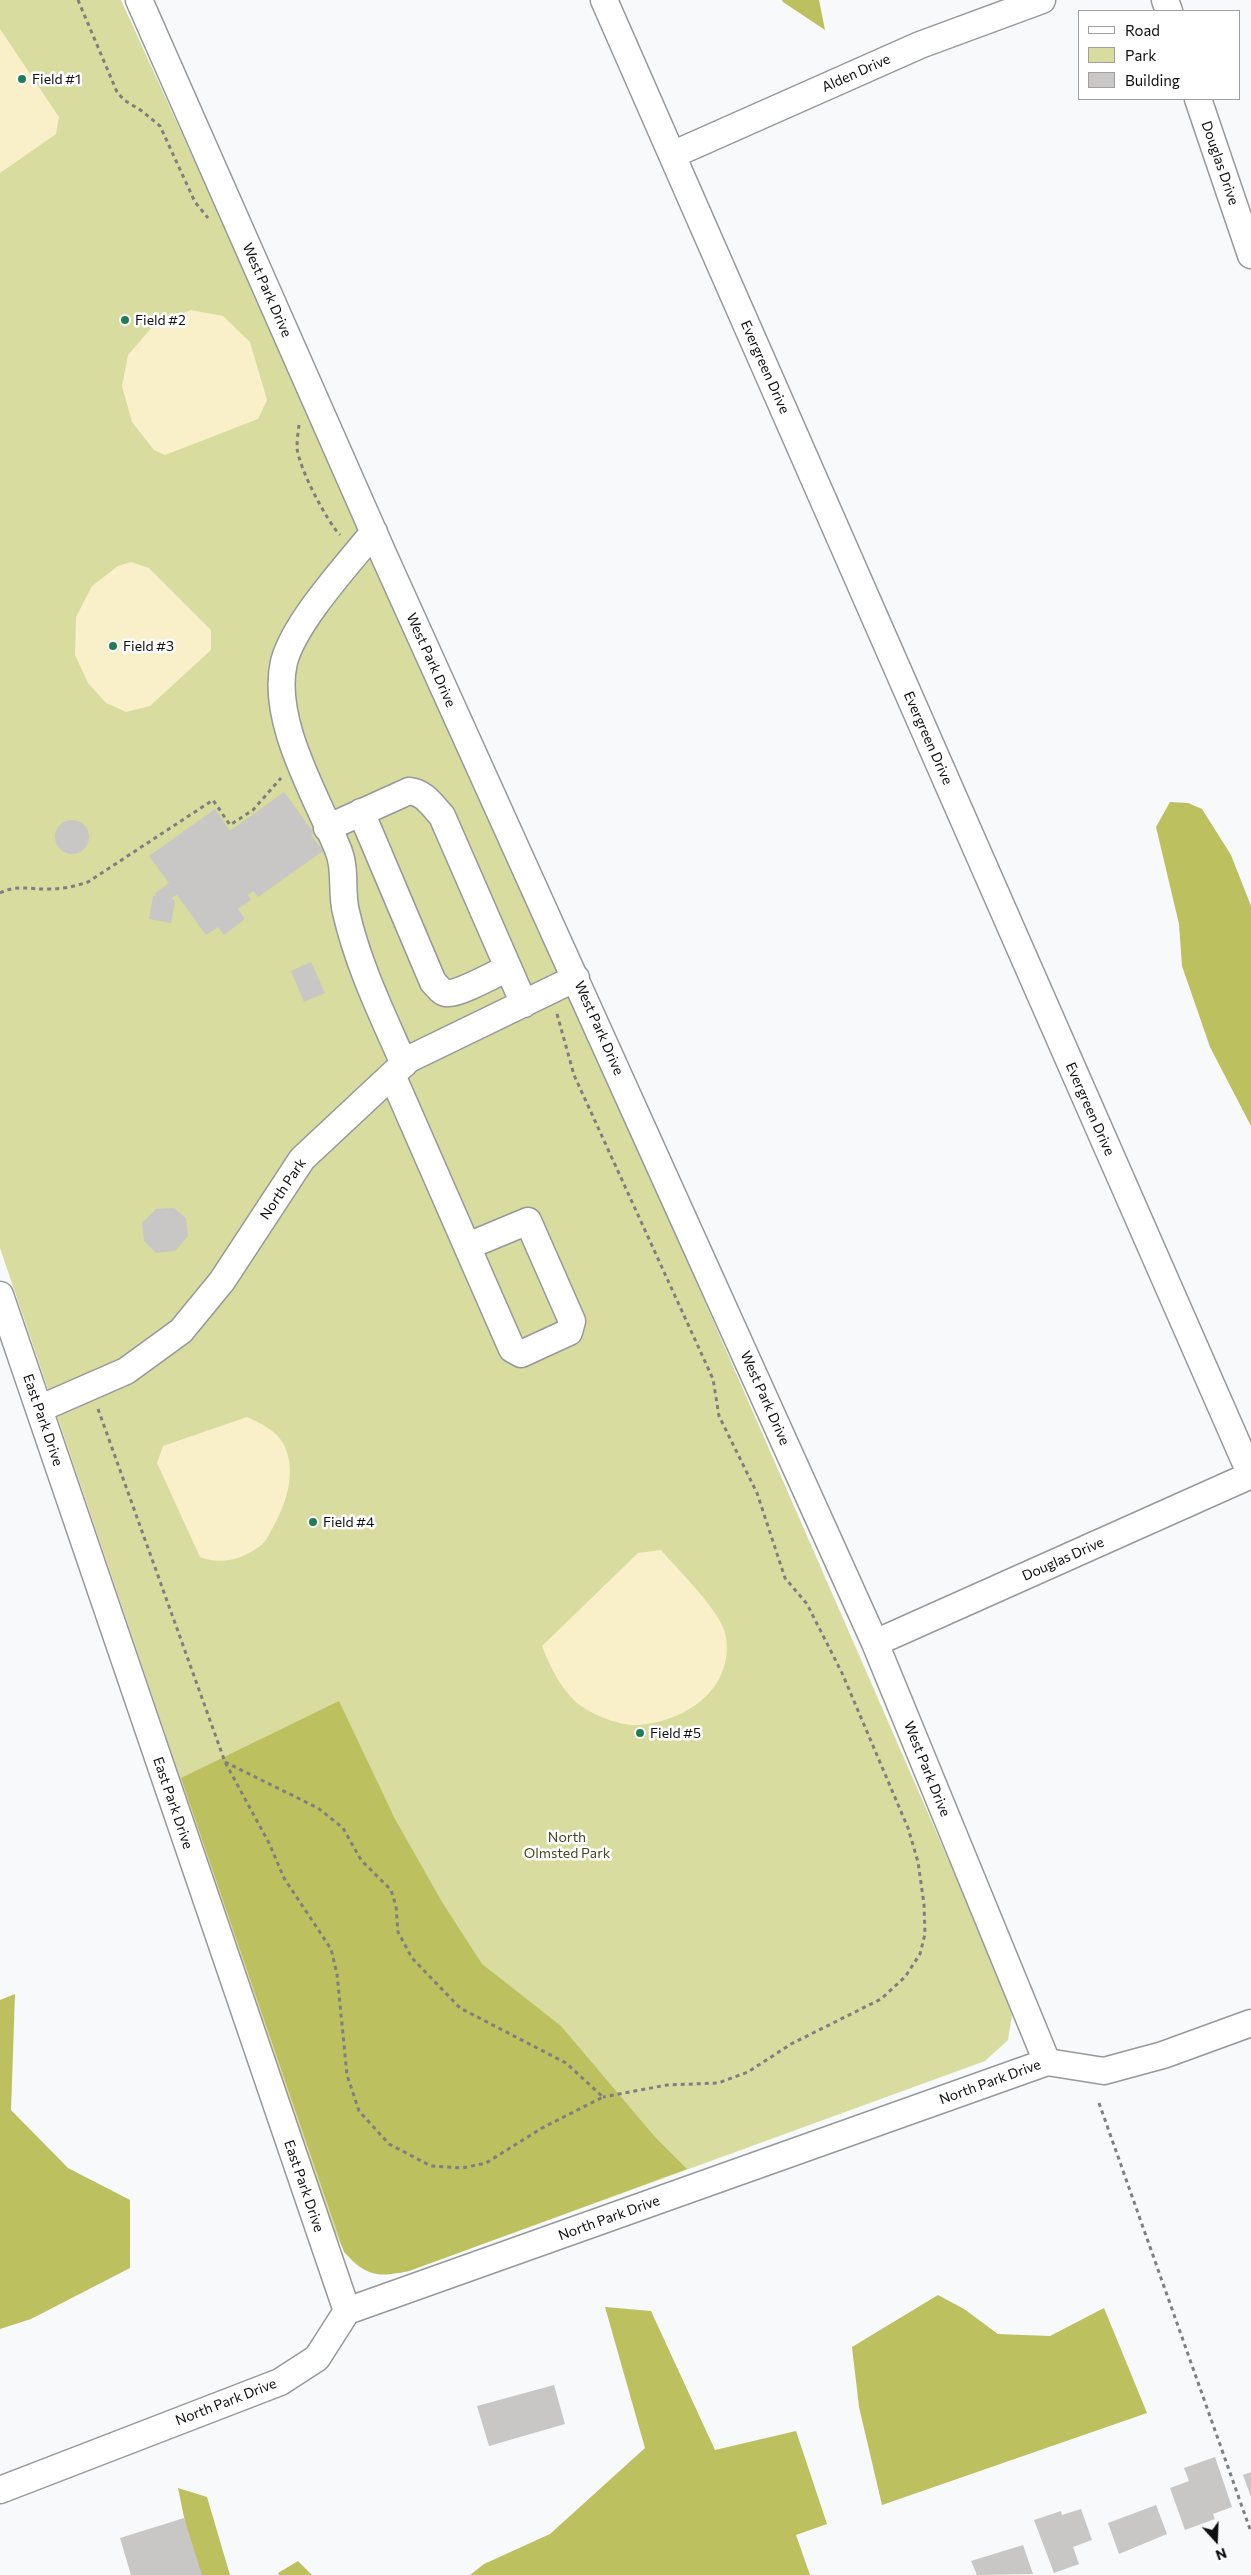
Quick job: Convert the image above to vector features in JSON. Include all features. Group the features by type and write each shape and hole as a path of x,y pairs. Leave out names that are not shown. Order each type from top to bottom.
{"street":[{"name":"West Park Drive","path":"139,0 374,532 875,1643 1048,2062"},
{"name":"Evergreen Drive","path":"604,0 1251,1475"},
{"name":"Alden Drive","path":"672,154 920,45 1042,0"},
{"name":"Douglas Drive","path":"1198,100 1251,255"},
{"path":"374,532 299,630 284,661 280,689 285,717 327,828 340,854 345,910 360,963 398,1069 468,1246 512,1349 520,1354 569,1332 572,1321 528,1221 468,1246"},
{"path":"327,828 409,791 417,792 427,800 442,816 524,1004"},
{"path":"361,812 433,982 440,991 454,992 508,968"},
{"name":"North Park","path":"39,1409 126,1371 181,1331 222,1281 302,1159 409,1059 576,978"},
{"name":"East Park Drive","path":"0,1295 346,2311"},
{"name":"Douglas Drive","path":"875,1643 1251,1475"},
{"name":"North Park Drive","path":"0,2490 280,2382 317,2358 346,2311 1048,2062 1104,2071 1163,2055 1251,2023"}],"path":[{"path":"78,0 117,92 124,100 160,126 195,202 212,223"},
{"path":"299,420 297,449 302,464 326,518 341,536"},
{"path":"0,893 19,887 50,889 75,886 88,882 213,800 230,825 253,810 299,757"},
{"path":"96,1404 225,1762 269,1843 284,1878 332,1949 338,1974 347,2075 359,2111 389,2144 430,2166 462,2168 486,2163 542,2128 603,2097 667,2086 718,2083 748,2072 800,2039 881,1999 905,1977 920,1954 925,1934 924,1904 918,1862 908,1828 842,1673 807,1604 785,1578 757,1493 719,1416 713,1379 574,1075 556,1011"},
{"path":"225,1762 318,1808 343,1828 361,1860 391,1890 396,1906 398,1932 412,1958 460,2008 566,2063 603,2097"},
{"path":"1100,2104 1251,2532"}],"green space":[{"name":"North Olmsted Park","path":"0,0 121,0 327,452 605,1073 1003,1985 1012,2015 1008,2040 985,2061 409,2271 382,2274 362,2268 354,2263 347,2254 334,2230 0,1248"},
{"path":"782,0 819,0 825,30 783,2"},
{"path":"1170,802 1188,803 1202,809 1231,855 1251,906 1251,1126 1210,1047 1182,966 1179,924 1156,827"},
{"path":"339,1701 395,1819 442,1902 482,1964 561,2026 655,2137 687,2169 409,2271 388,2274 373,2273 360,2266 344,2252 181,1778"},
{"path":"15,1994 11,2110 68,2168 130,2200 130,2268 31,2319 0,2329 0,2000"},
{"path":"938,2295 964,2309 998,2334 1050,2336 1104,2308 1147,2413 882,2505 859,2407 852,2347"},
{"path":"605,2307 651,2311 715,2450 796,2431 827,2524 796,2535 810,2575 470,2575 484,2564 550,2534 645,2448"},
{"path":"178,2488 207,2497 230,2575 196,2575"},
{"path":"298,2561 312,2575 279,2575 278,2573"}],"sand":[{"path":"0,29 59,117 56,134 0,173"},
{"path":"191,310 223,316 250,342 267,400 258,419 165,455 154,450 132,422 122,386 128,355 153,326"},
{"path":"131,562 149,568 211,630 211,650 150,706 126,712 106,703 88,683 75,655 76,617 92,586 118,566"},
{"path":"247,1417 274,1432 285,1447 290,1468 290,1479 285,1501 266,1539 262,1545 253,1551 239,1558 223,1561 200,1557 157,1463 163,1446"},
{"path":"661,1550 709,1604 723,1627 726,1637 726,1656 722,1672 714,1687 703,1699 689,1710 673,1717 638,1725 608,1720 574,1701 558,1679 542,1646 638,1553"}],"building":[{"path":"284,792 314,833 311,834 323,851 258,897 253,891 248,895 251,900 238,909 245,919 224,935 218,927 206,935 177,895 171,898 175,901 171,923 149,919 153,896 156,896 155,893 169,883 149,856 215,809 230,831"},
{"path":"72,820 79,821 84,825 88,830 88,844 84,849 79,853 72,854 65,853 60,849 56,844 55,837 56,830 60,825 65,821"},
{"path":"311,962 325,993 304,1002 291,971"},
{"path":"174,1208 186,1218 188,1236 175,1251 156,1253 144,1241 142,1223 156,1209"},
{"path":"554,2385 565,2424 489,2446 477,2406"},
{"path":"1215,2457 1232,2507 1213,2514 1215,2519 1185,2530 1170,2488 1189,2481 1184,2468"},
{"path":"1251,2472 1251,2497 1243,2475"},
{"path":"1156,2505 1167,2534 1119,2554 1108,2523"},
{"path":"1081,2509 1092,2540 1073,2547 1079,2564 1054,2573 1034,2520 1061,2511 1062,2515"},
{"path":"184,2518 202,2575 131,2575 120,2538"},
{"path":"1023,2545 1033,2574 977,2575 971,2561"}],"place":[{"name":"Field #1","path":"22,79"},
{"name":"Field #2","path":"125,320"},
{"name":"Field #3","path":"113,646"},
{"name":"Field #4","path":"313,1522"},
{"name":"Field #5","path":"640,1733"}]}
